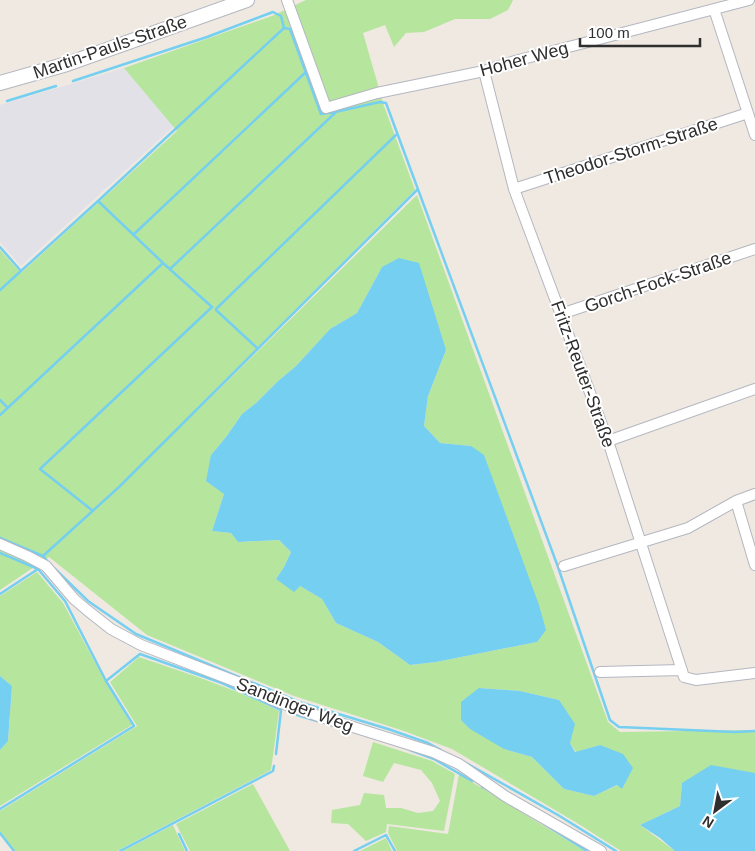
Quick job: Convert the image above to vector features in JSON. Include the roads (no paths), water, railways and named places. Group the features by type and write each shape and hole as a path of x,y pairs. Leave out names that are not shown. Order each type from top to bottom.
{"street":[{"name":"Martin-Pauls-Straße","path":"0,83 66,64 247,0"},
{"name":"Hoher Weg","path":"287,0 326,108 377,93 484,71 744,0"},
{"path":"714,9 755,135"},
{"name":"Fritz-Reuter-Straße","path":"484,71 514,189 608,441 683,674"},
{"name":"Theodor-Storm-Straße","path":"514,189 748,113"},
{"name":"Gorch-Fock-Straße","path":"561,314 755,249"},
{"path":"608,441 755,389"},
{"path":"564,566 688,528 736,501 755,494"},
{"path":"736,501 755,565"},
{"name":"Sandinger Weg","path":"0,544 46,566 86,610 111,629 141,645 237,682 273,700 432,752 450,760 505,796 601,851"},
{"path":"600,672 683,674 696,680 755,674"}],"water":[{"path":"399,258 419,263 446,350 428,396 424,426 440,443 471,446 484,455 539,605 546,630 537,642 436,662 410,665 378,642 336,623 322,599 300,586 294,592 276,579 291,552 279,540 238,542 231,533 212,531 224,494 206,481 211,455 242,414 296,366 330,329 357,313 382,267"},
{"path":"0,676 12,686 8,741 0,750"},
{"path":"479,688 520,691 559,700 575,724 570,743 575,752 600,745 623,754 633,768 622,789 617,785 594,796 564,789 532,757 504,749 470,729 461,720 461,702"},
{"path":"711,765 755,773 755,851 675,851 640,825 680,806 682,783"}],"waterway":[{"path":"0,290 284,28 281,16 273,12 207,37 73,81"},
{"path":"284,28 290,29 321,114 380,102 386,103 558,567 610,720 619,727 735,732 755,731"},
{"path":"133,235 306,72"},
{"path":"7,101 56,86"},
{"path":"170,269 335,113"},
{"path":"216,309 397,134"},
{"path":"43,556 119,487 417,190"},
{"path":"98,201 212,307"},
{"path":"0,247 21,271"},
{"path":"0,415 163,263"},
{"path":"93,511 40,469 212,307"},
{"path":"216,310 257,348"},
{"path":"0,400 7,407"},
{"path":"0,538 43,556 49,563"},
{"path":"0,553 38,569 65,601 106,681"},
{"path":"54,568 88,601 136,634 299,702 388,729 428,743 441,750"},
{"path":"0,594 38,569"},
{"path":"0,809 134,726 106,681 140,654 222,683 281,710 276,754"},
{"path":"297,715 317,721"},
{"path":"410,750 434,759 472,781"},
{"path":"466,763 558,815 616,851"},
{"path":"120,851 273,771 274,766"},
{"path":"482,787 490,791"},
{"path":"544,824 587,851"},
{"path":"0,833 14,851"},
{"path":"179,834 187,851"},
{"path":"354,851 386,835 395,851"}]}
